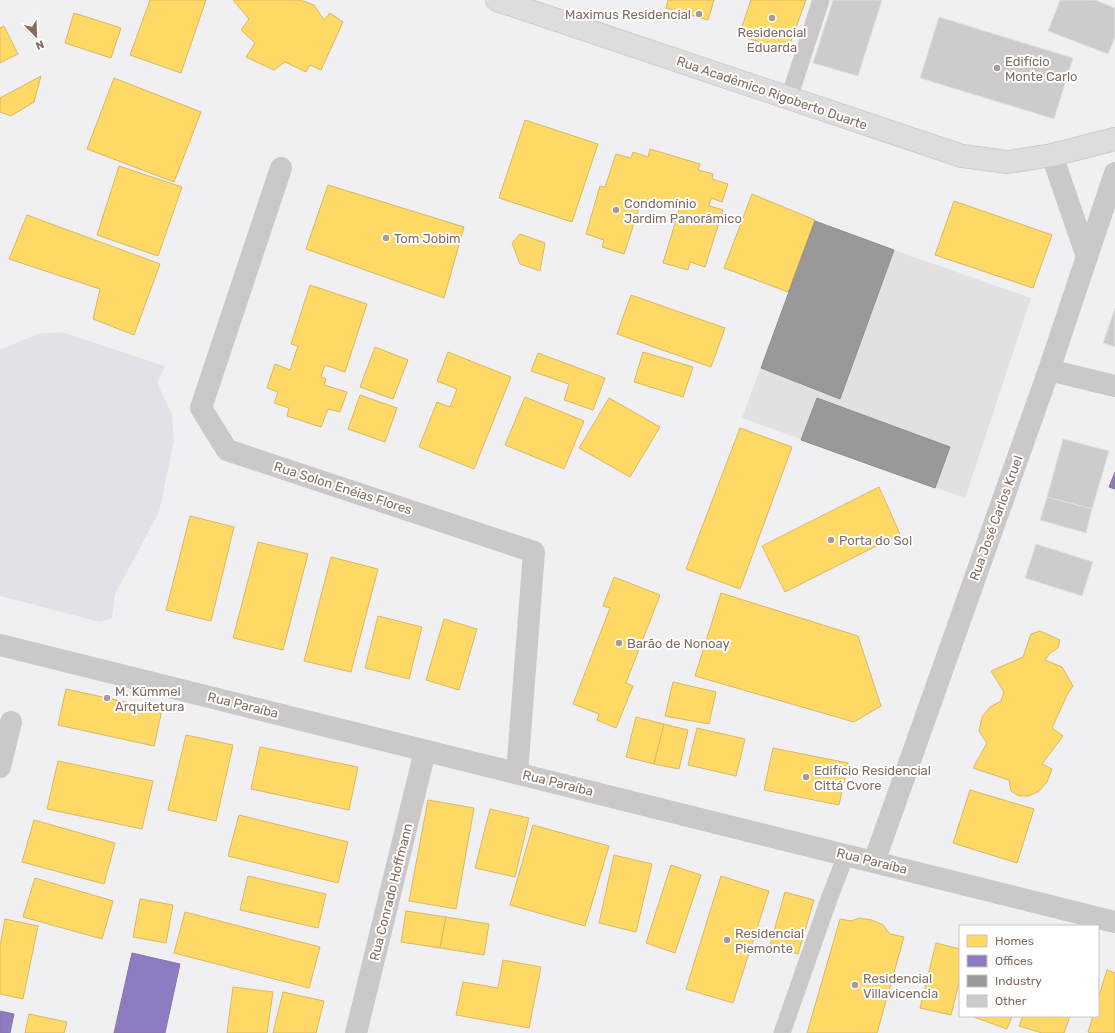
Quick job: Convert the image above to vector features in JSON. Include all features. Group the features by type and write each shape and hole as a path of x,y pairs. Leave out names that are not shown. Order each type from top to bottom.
{"street":[{"name":"Rua Acadêmico Rigoberto Duarte","path":"497,0 962,156 1008,162 1052,155 1115,139"},
{"path":"1052,155 1086,257"},
{"name":"Rua Solon Enéias Flores","path":"282,168 201,408 227,450 534,552 517,773"},
{"name":"Rua José Carlos Kruel","path":"874,862 1049,370 1115,173"},
{"path":"1049,370 1115,386"},
{"name":"Rua Paraíba","path":"0,645 1115,922"},
{"path":"0,767 11,722"},
{"name":"Rua Conrado Hoffmann","path":"356,1033 426,751"}],"lane":[{"path":"789,98 820,0"},
{"path":"782,1033 846,855"}],"shaded area":[{"path":"815,221 1031,298 965,498 742,418"},
{"path":"61,332 165,366 157,383 172,415 174,441 159,512 115,594 112,618 100,622 0,596 0,350 38,334"}],"building: Homes":[{"path":"150,0 206,0 181,73 130,55"},
{"path":"233,0 300,0 314,5 324,20 330,13 343,22 321,70 310,65 306,72 285,62 274,70 246,57 255,43 241,30 249,19"},
{"name":"Maximus Residencial","path":"668,0 714,0 708,20 666,8"},
{"name":"Residencial Eduarda","path":"751,0 806,0 787,52 739,35"},
{"path":"74,13 121,28 111,58 65,43"},
{"path":"4,26 18,54 0,63 0,28"},
{"path":"41,76 34,102 11,116 0,112 0,98"},
{"path":"114,78 201,112 174,182 87,149"},
{"path":"525,120 598,144 572,222 499,198"},
{"name":"Condomínio Jardim Panorâmico","path":"650,149 700,164 698,170 713,174 712,179 728,184 722,202 711,198 709,206 723,210 705,267 690,262 688,270 663,263 679,210 642,199 624,254 602,247 604,240 586,234 600,186 605,187 616,154 631,158 633,152 648,157"},
{"path":"119,166 182,187 158,256 97,235"},
{"name":"Tom Jobim","path":"328,185 464,227 444,298 306,249"},
{"path":"752,194 815,220 788,292 724,268"},
{"path":"954,201 1052,235 1033,288 935,255"},
{"path":"27,215 160,264 134,335 93,319 100,289 9,259"},
{"path":"520,234 545,243 540,271 520,264 512,243"},
{"path":"310,285 367,304 345,372 325,365 321,377 326,379 324,385 347,392 340,412 328,409 321,427 287,416 289,408 274,403 278,392 267,388 275,364 290,370 298,346 291,344"},
{"path":"631,295 725,328 711,367 617,334"},
{"path":"375,347 408,360 393,399 360,387"},
{"path":"448,352 511,377 474,469 419,447 437,402 450,407 457,389 437,381"},
{"path":"643,352 693,367 683,397 634,382"},
{"path":"538,353 605,378 593,410 564,400 569,384 531,371"},
{"path":"360,395 397,408 385,442 348,429"},
{"path":"525,397 584,421 564,469 505,445"},
{"path":"609,398 660,427 630,477 579,448"},
{"path":"740,428 792,447 740,589 686,569"},
{"name":"Porta do Sol","path":"879,487 900,534 785,592 762,546"},
{"path":"190,516 234,527 211,621 166,610"},
{"path":"258,542 308,554 283,650 233,638"},
{"path":"331,557 378,569 351,672 304,661"},
{"name":"Barão de Nonoay","path":"614,577 660,595 626,683 633,686 616,728 597,720 599,714 573,704 610,608 603,606"},
{"path":"721,593 858,636 881,706 854,722 695,676"},
{"path":"378,616 422,627 409,679 365,668"},
{"path":"444,619 477,629 459,690 426,680"},
{"path":"1040,631 1060,640 1058,648 1049,654 1045,660 1062,667 1073,686 1068,693 1052,728 1063,736 1042,764 1052,769 1047,782 1039,791 1029,796 1019,796 1011,791 1009,780 973,768 987,743 979,731 982,717 990,707 1001,701 1004,692 991,671 1023,657 1031,634"},
{"path":"673,682 716,692 709,724 665,716"},
{"path":"66,689 162,710 154,746 58,725"},
{"path":"636,717 664,724 654,764 626,757"},
{"path":"664,724 688,730 679,769 654,764"},
{"path":"697,728 745,739 736,776 688,765"},
{"path":"186,735 233,745 216,821 168,810"},
{"path":"260,747 358,767 349,810 251,789"},
{"name":"Edifício Residencial Cittá Cvore","path":"773,748 848,763 839,805 764,790"},
{"path":"58,761 153,781 142,829 47,809"},
{"path":"970,790 1034,809 1017,863 953,843"},
{"path":"428,800 474,808 456,909 409,901"},
{"path":"490,809 529,818 515,877 475,868"},
{"path":"239,815 348,842 338,883 228,856"},
{"path":"34,820 115,843 104,884 22,862"},
{"path":"533,825 609,846 585,926 510,905"},
{"path":"614,855 652,864 636,932 599,923"},
{"path":"671,865 701,875 675,953 646,943"},
{"path":"248,876 326,894 318,928 240,910"},
{"name":"Residencial Piemonte","path":"721,876 769,891 733,1003 686,989"},
{"path":"35,878 113,901 102,939 23,917"},
{"path":"785,892 814,900 798,954 770,945"},
{"path":"140,899 173,905 166,943 133,937"},
{"path":"406,911 446,917 440,948 401,942"},
{"path":"185,912 320,947 309,988 174,953"},
{"path":"446,917 489,924 484,955 440,948"},
{"name":"Residencial Villavicencia","path":"859,918 872,920 883,925 890,934 904,937 877,1033 807,1033 840,919 851,921"},
{"path":"5,919 38,926 23,999 0,994 0,946"},
{"path":"936,943 959,949 959,983 951,1015 920,1008"},
{"path":"503,960 541,967 529,1028 456,1015 463,982 498,988"},
{"path":"1107,970 1115,973 1115,1033 1088,1032 1093,1017 1099,1017 1099,996"},
{"path":"233,987 273,992 267,1033 227,1033"},
{"path":"283,992 324,1001 316,1033 273,1033"},
{"path":"29,1014 67,1022 64,1033 25,1033"},
{"path":"974,1017 1012,1017 1007,1029"},
{"path":"1023,1017 1070,1017 1064,1033 1042,1033 1019,1026"}],"building: Offices":[{"path":"1115,472 1115,489 1109,487"},
{"path":"132,953 180,964 165,1033 114,1033"},
{"path":"0,1011 14,1014 10,1033 0,1033"}],"building: Industry":[{"path":"815,221 894,250 840,399 761,368"},
{"path":"817,398 950,447 935,488 801,440"}],"building: Other":[{"path":"833,0 882,0 858,76 813,63"},
{"path":"1060,0 1095,0 1115,8 1115,37 1108,54 1048,31"},
{"name":"Edifício Monte Carlo","path":"939,17 1073,58 1054,119 920,78"},
{"path":"1115,308 1115,347 1103,343"},
{"path":"1063,439 1109,451 1092,509 1047,497"},
{"path":"1047,497 1092,509 1086,533 1040,520"},
{"path":"1036,544 1093,562 1082,596 1025,578"}],"place":[{"name":"Maximus Residencial","path":"699,14"},
{"name":"Residencial Eduarda","path":"772,18"},
{"name":"Edifício Monte Carlo","path":"997,68"},
{"name":"Condomínio Jardim Panorâmico","path":"616,210"},
{"name":"Tom Jobim","path":"386,238"},
{"name":"Porta do Sol","path":"831,540"},
{"name":"Barão de Nonoay","path":"619,643"},
{"name":"M. Kümmel Arquitetura","path":"107,698"},
{"name":"Edifício Residencial Cittá Cvore","path":"806,777"},
{"name":"Residencial Piemonte","path":"727,940"},
{"name":"Residencial Villavicencia","path":"855,985"}]}
